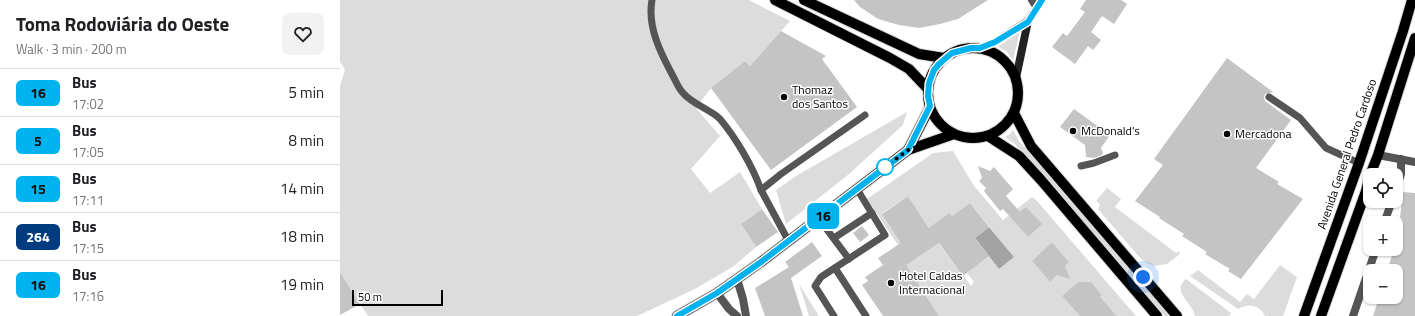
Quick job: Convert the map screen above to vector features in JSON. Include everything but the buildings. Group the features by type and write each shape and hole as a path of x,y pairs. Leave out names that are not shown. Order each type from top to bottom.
{"main road":[{"path":"775,0 909,69 928,89"},
{"path":"804,0 819,4 919,54 944,58"},
{"path":"1016,78 1028,22 1042,0"},
{"name":"Avenida General Pedro Cardoso","path":"1304,316 1359,163 1412,0"},
{"path":"980,48 995,42 1028,22"},
{"path":"1373,168 1415,38"},
{"path":"980,48 988,50 1002,58 1010,67 1016,78 1019,96 1014,113 1004,127 988,136 971,138 954,134 940,123 930,106 928,89 934,70 944,58 961,49 980,48"},
{"path":"908,150 930,106"},
{"path":"1014,113 1031,146 1177,316"},
{"path":"677,316 717,293 789,242 908,150 954,134"},
{"path":"988,136 1019,156 1157,316"},
{"path":"1321,316 1363,199"}],"street":[{"path":"1032,0 1037,8"},
{"path":"1378,155 1415,162"},
{"path":"1400,159 1401,168"},
{"path":"1353,316 1374,256"},
{"path":"737,279 744,299 746,316"},
{"path":"717,293 729,309 737,316"}],"lane":[{"path":"652,0 652,24 659,50 682,93 700,107 719,118 740,148 755,174 761,190 789,242"},
{"path":"1269,97 1300,118 1326,148 1359,163"},
{"path":"761,190 864,115"},
{"path":"1081,166 1115,155"},
{"path":"834,316 815,286 821,277 885,235 857,189"},
{"path":"834,238 872,213"},
{"path":"819,218 849,259"},
{"path":"835,268 866,316"}],"shaded area":[{"path":"340,0 749,0 790,21 750,66 745,61 711,88 696,108 720,136 691,169 710,193 740,172 762,209 741,224 756,247 734,266 695,289 637,316 368,316 340,272 340,86 345,70 340,61"},
{"path":"1020,31 1013,60 1006,51 998,47"},
{"path":"907,112 903,125 849,174 786,224 776,190 796,176"},
{"path":"1013,130 1019,141 1171,316 1165,316 1015,144 1005,137"},
{"path":"953,151 974,186 1003,220 1032,197 1037,201 1136,316 1117,316 1112,310 1105,316 1080,316 939,316 894,247 898,245 867,199 933,153","holes":["908,196 939,243 913,260 882,213","970,203 1014,257 999,269 989,256 967,273 974,282 971,286 939,244 952,234 941,219 949,213 952,216","1052,242 1069,262 1065,266 1068,274 1057,275 1050,282 1032,261","1078,282 1090,282 1102,295 1080,316 1062,296"]},
{"path":"1107,188 1121,199 1115,207 1176,253 1179,251 1180,254 1167,264 1154,266 1142,260 1098,209 1100,204 1096,201"},
{"path":"989,227 1014,257 999,269 975,238"},
{"path":"1280,265 1297,277 1283,316 1265,316 1260,309 1249,305 1238,309 1190,276 1198,270 1240,302 1247,294 1254,299"},
{"path":"1186,279 1231,313 1229,316 1195,316 1181,290 1181,286"},
{"path":"799,284 819,316 809,316"}],"bus line":[{"name":"16","path":"677,316 717,293 761,262 908,150 930,106 928,89 931,76 944,58 961,49 980,48 995,42 1028,22 1042,0"}],"place":[{"name":"Thomaz dos Santos","path":"784,97"},
{"name":"McDonald's","path":"1073,131"},
{"name":"Mercadona","path":"1227,134"},
{"name":"Hotel Caldas Internacional","path":"891,283"}],"route":[{"path":"885,167 908,150 954,134 971,138 988,136 1004,127 1010,121 1014,113 1031,146 1143,277"}]}
